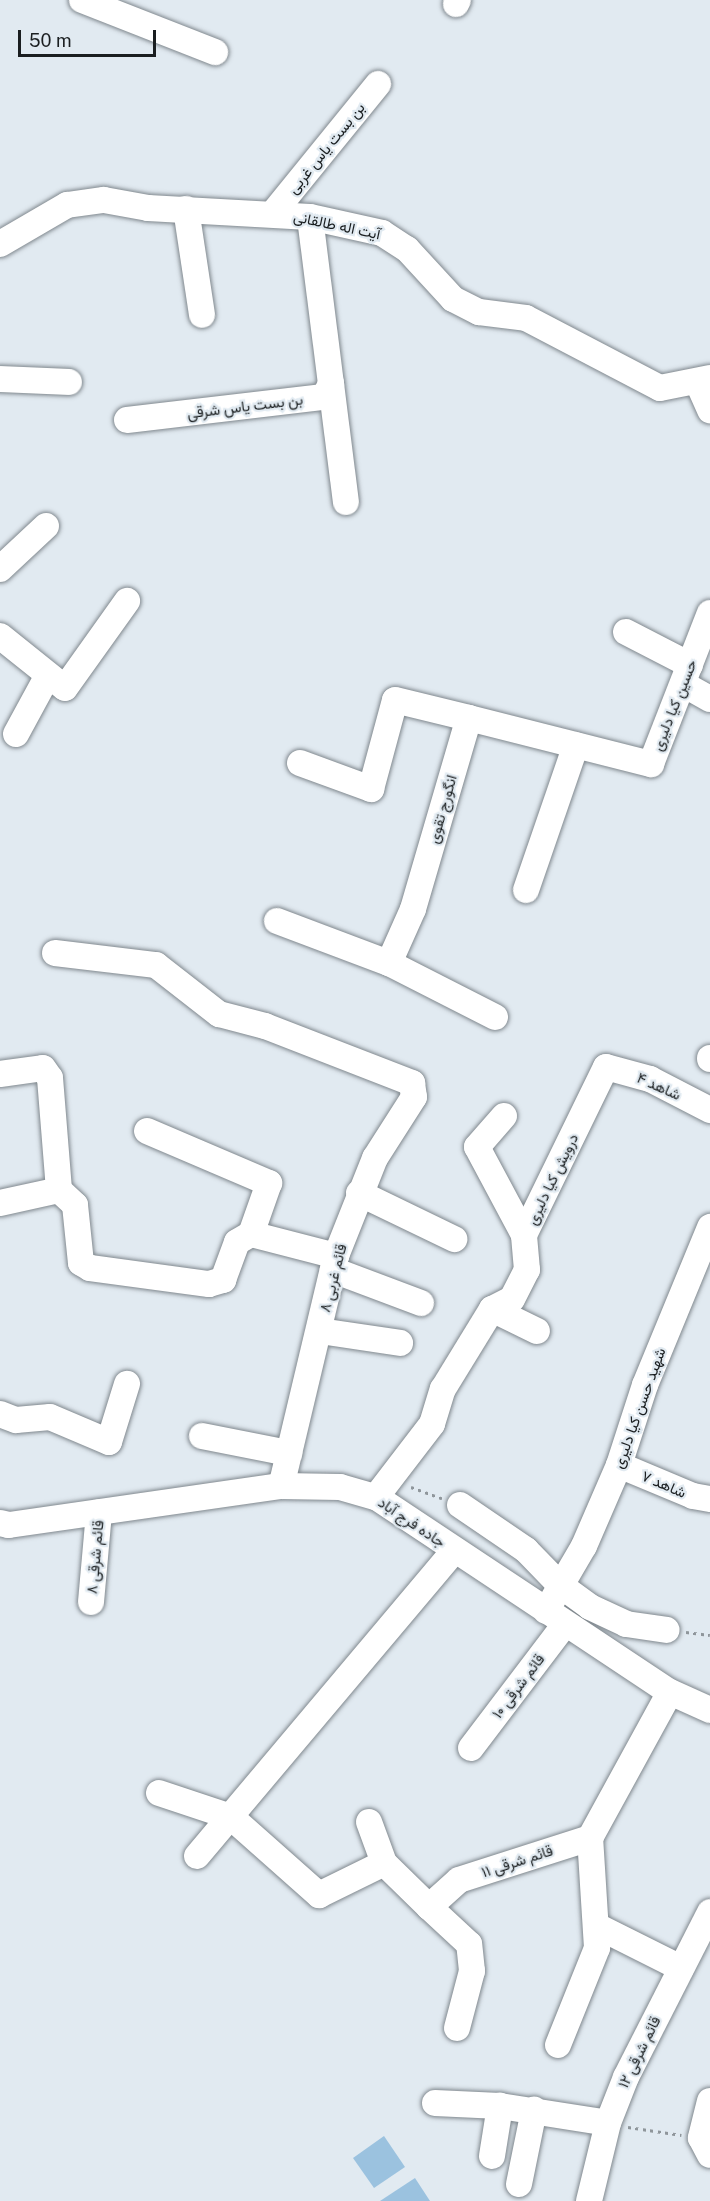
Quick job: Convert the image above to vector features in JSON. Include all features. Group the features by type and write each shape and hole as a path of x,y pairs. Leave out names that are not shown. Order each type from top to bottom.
{"street":[{"path":"82,0 215,52"},
{"name":"بن بست یاس غربی","path":"274,212 378,84"},
{"name":"آیت اله طالقانی","path":"0,244 67,205 104,200 186,209 274,212 310,217 382,233 407,249 453,299 479,312 526,318 660,388 704,380"},
{"path":"186,209 202,315"},
{"path":"310,217 346,502"},
{"path":"0,379 69,382"},
{"path":"704,380 710,410"},
{"name":"بن بست یاس شرقی","path":"127,420 324,397 331,384"},
{"path":"0,569 46,526"},
{"path":"16,734 56,681 127,601"},
{"name":"حسین کیا دلیری","path":"576,745 651,764 710,613"},
{"path":"626,632 687,674 710,699"},
{"path":"0,636 56,681"},
{"path":"300,763 370,789 395,700 576,745 526,890"},
{"name":"انگورج تقوی","path":"389,963 413,909 469,718"},
{"path":"277,921 389,963 495,1017"},
{"name":"قائم غربی ۸","path":"55,953 156,965 219,1014 265,1026 412,1083 414,1096 375,1158 359,1193 334,1263 320,1331 281,1486"},
{"name":"شاهد ۴","path":"606,1067 650,1079 710,1110"},
{"name":"درویش کیا دلیری","path":"383,1488 432,1424 442,1389 492,1309 512,1299 527,1270 524,1235 606,1067"},
{"path":"0,1074 43,1068 50,1078 60,1190 75,1204 81,1263 90,1268 209,1284 224,1280 237,1242 251,1234 269,1183 147,1131"},
{"path":"504,1116 477,1147 524,1235"},
{"path":"0,1203 60,1190"},
{"path":"359,1193 454,1239"},
{"name":"شهید حسن کیا دلیری","path":"555,1618 560,1585 584,1546 619,1465 645,1385 710,1227"},
{"path":"251,1234 334,1263 421,1304"},
{"path":"492,1309 537,1331"},
{"path":"320,1331 400,1343"},
{"path":"0,1414 16,1420 50,1417 110,1442 127,1384"},
{"path":"202,1436 290,1453"},
{"name":"شاهد ۷","path":"619,1465 693,1496 710,1499"},
{"name":"جاده فرج آباد","path":"0,1524 281,1486 383,1488 455,1551 670,1692 710,1710"},
{"path":"460,1505 526,1550 560,1585 590,1607 626,1624 667,1630"},
{"name":"قائم شرقی ۸","path":"91,1602 99,1512"},
{"path":"197,1856 455,1551"},
{"name":"قائم شرقی ۱۰","path":"471,1748 555,1618"},
{"path":"558,2045 597,1948 590,1838 670,1692"},
{"path":"159,1793 231,1817 319,1895 384,1863"},
{"path":"369,1822 384,1863 469,1944 472,1971 457,2028"},
{"name":"قائم شرقی ۱۱","path":"429,1907 459,1880 590,1838"},
{"name":"قائم شرقی ۱۲","path":"589,2201 608,2123 626,2077 710,1912"},
{"path":"597,1926 681,1968"},
{"path":"435,2103 500,2106 608,2123"},
{"path":"705,2146 710,2104"},
{"path":"492,2156 500,2106"},
{"path":"519,2184 534,2110"}],"path":[{"path":"383,1488 460,1505"},
{"path":"608,2123 705,2146"}],"building":[{"path":"384,2136 405,2167 374,2188 353,2158"},
{"path":"415,2178 430,2201 380,2201"}]}
